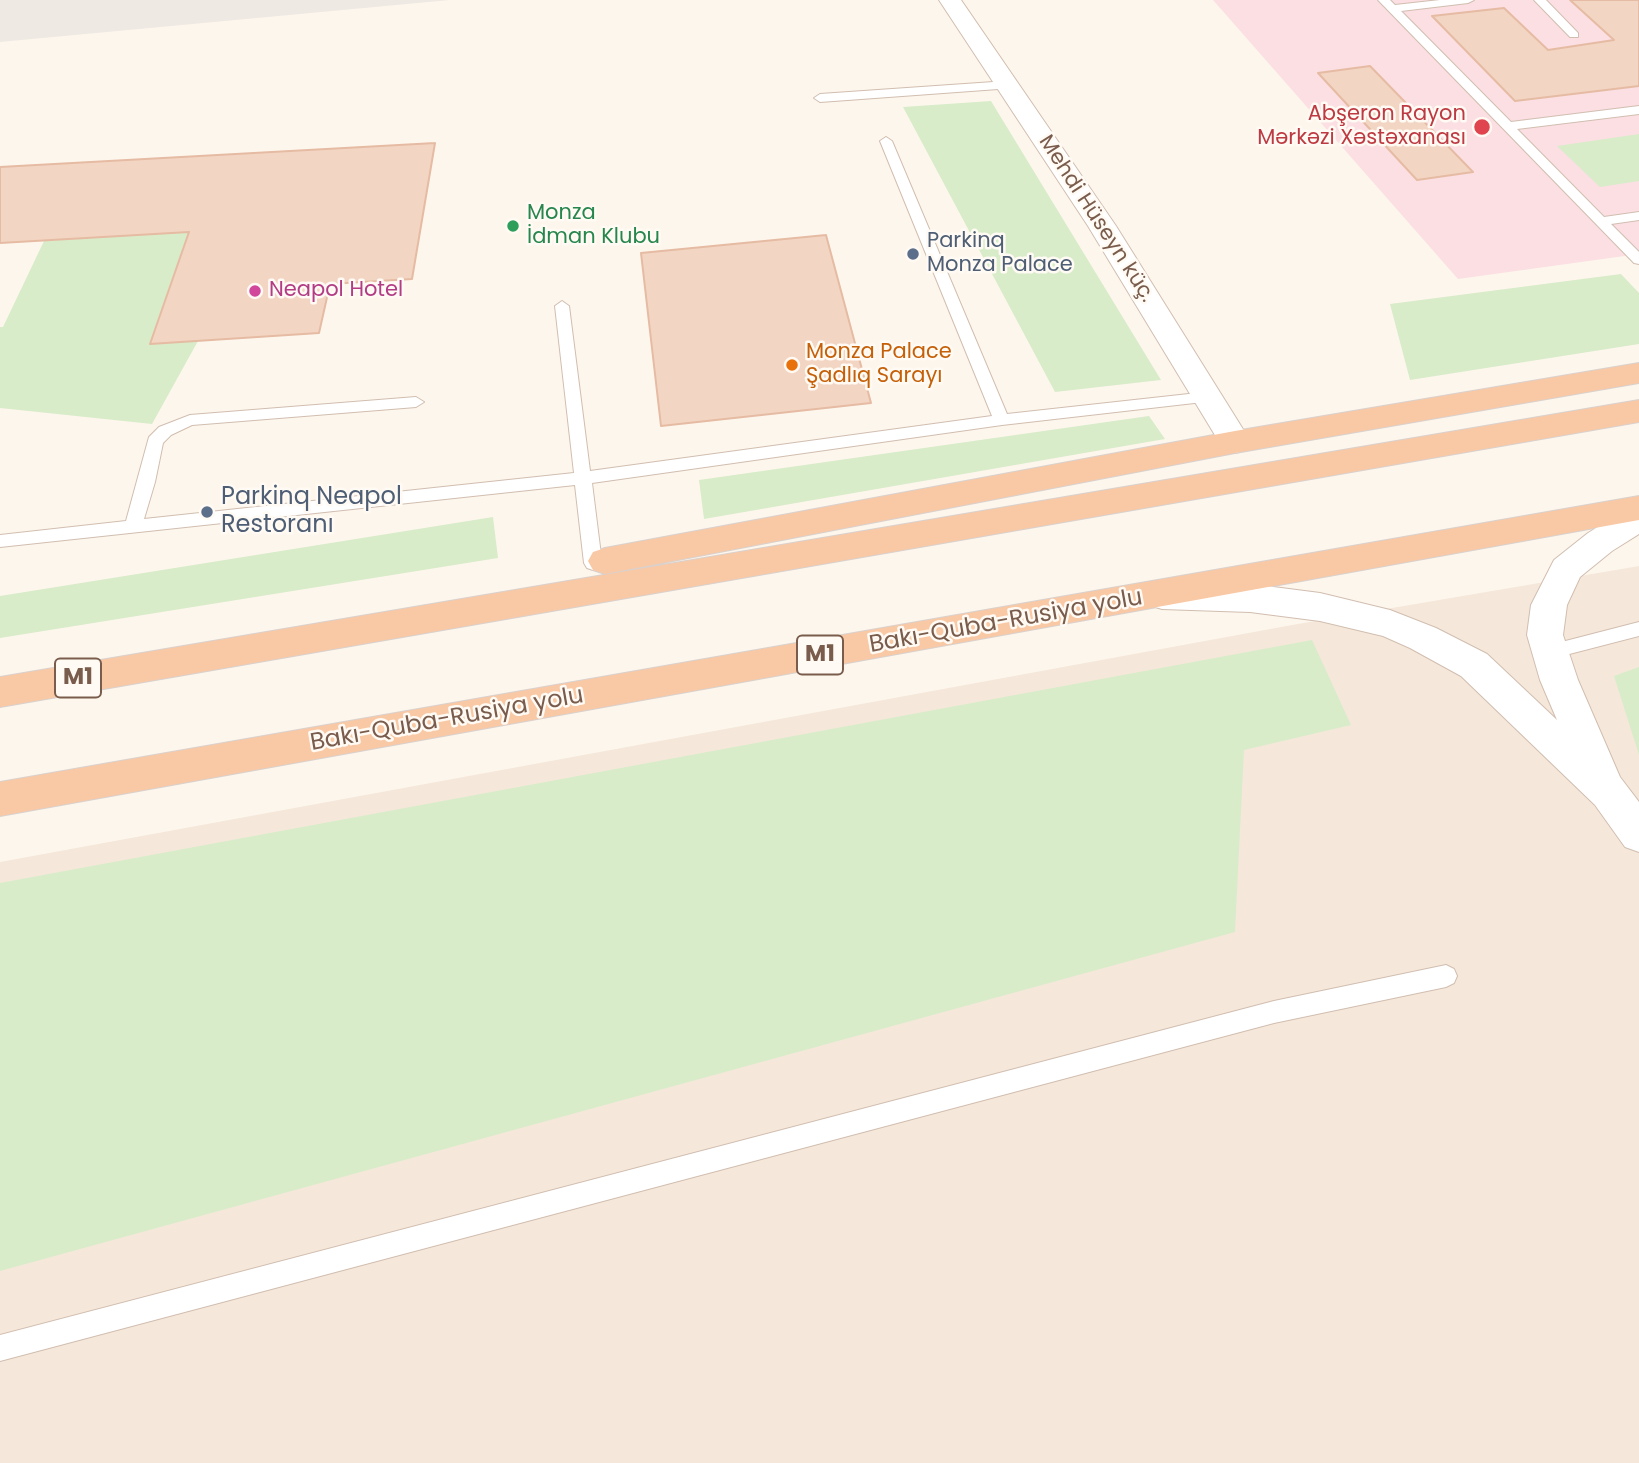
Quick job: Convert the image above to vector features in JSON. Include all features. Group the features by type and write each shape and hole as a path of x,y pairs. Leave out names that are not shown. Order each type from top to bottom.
{"highway":[{"path":"156,664 593,563 1235,442 1639,373"},
{"name":"M1","path":"0,692 1639,411"},
{"name":"Bakı-Quba-Rusiya yolu","path":"0,799 1639,508"}],"street":[{"name":"Mehdi Hüseyn küç.","path":"950,0 1102,226 1235,442"},
{"path":"1609,793 1559,680 1545,635 1549,605 1566,569 1600,541 1639,518"},
{"path":"1156,595 1250,598 1320,607 1390,624 1423,638 1474,665 1609,793 1639,834"}],"lane":[{"path":"1388,4 1468,0"},
{"path":"1540,0 1574,35"},
{"path":"1388,4 1639,260"},
{"path":"820,97 1008,85"},
{"path":"1508,126 1639,110"},
{"path":"886,141 1002,420"},
{"path":"1601,221 1639,216"},
{"path":"562,306 593,563"},
{"path":"0,541 582,478 1002,420 1207,397"},
{"path":"133,527 147,482 155,441 165,430 190,420 416,401"},
{"path":"1550,652 1639,629"},
{"path":"0,1348 1275,1013 1446,976"}],"shaded area":[{"path":"0,0 450,0 0,42"},
{"name":"Abşeron Rayon Mərkəzi Xəstəxanası","path":"1213,0 1639,0 1639,254 1458,279"},
{"path":"1639,566 1639,1463 0,1463 0,862 1292,625"}],"green space":[{"path":"991,101 1161,380 1055,392 903,107"},
{"path":"1639,134 1639,181 1600,187 1557,146"},
{"path":"189,232 150,344 198,341 152,424 0,408 0,327 3,327 44,241"},
{"path":"1621,274 1639,293 1639,344 1410,380 1390,304"},
{"path":"1149,416 1165,439 704,519 699,480"},
{"path":"493,517 498,558 0,638 0,596"},
{"path":"1312,640 1351,725 1244,750 1235,932 0,1271 0,883"},
{"path":"1639,667 1639,755 1614,676"}],"building":[{"path":"1570,0 1639,0 1639,86 1515,101 1432,16 1504,8 1548,50 1614,40"},
{"path":"1370,66 1473,172 1417,180 1318,73"},
{"path":"435,143 412,279 330,284 319,333 150,344 189,232 0,243 0,167"},
{"path":"826,235 871,403 661,426 641,253"}],"place":[{"name":"Abşeron Rayon Mərkəzi Xəstəxanası","path":"1482,127"},
{"name":"Monza İdman Klubu","path":"513,226"},
{"name":"Parkinq Monza Palace","path":"913,254"},
{"name":"Neapol Hotel","path":"255,291"},
{"name":"Monza Palace Şadlıq Sarayı","path":"792,365"},
{"name":"Parkinq Neapol Restoranı","path":"207,512"}]}
